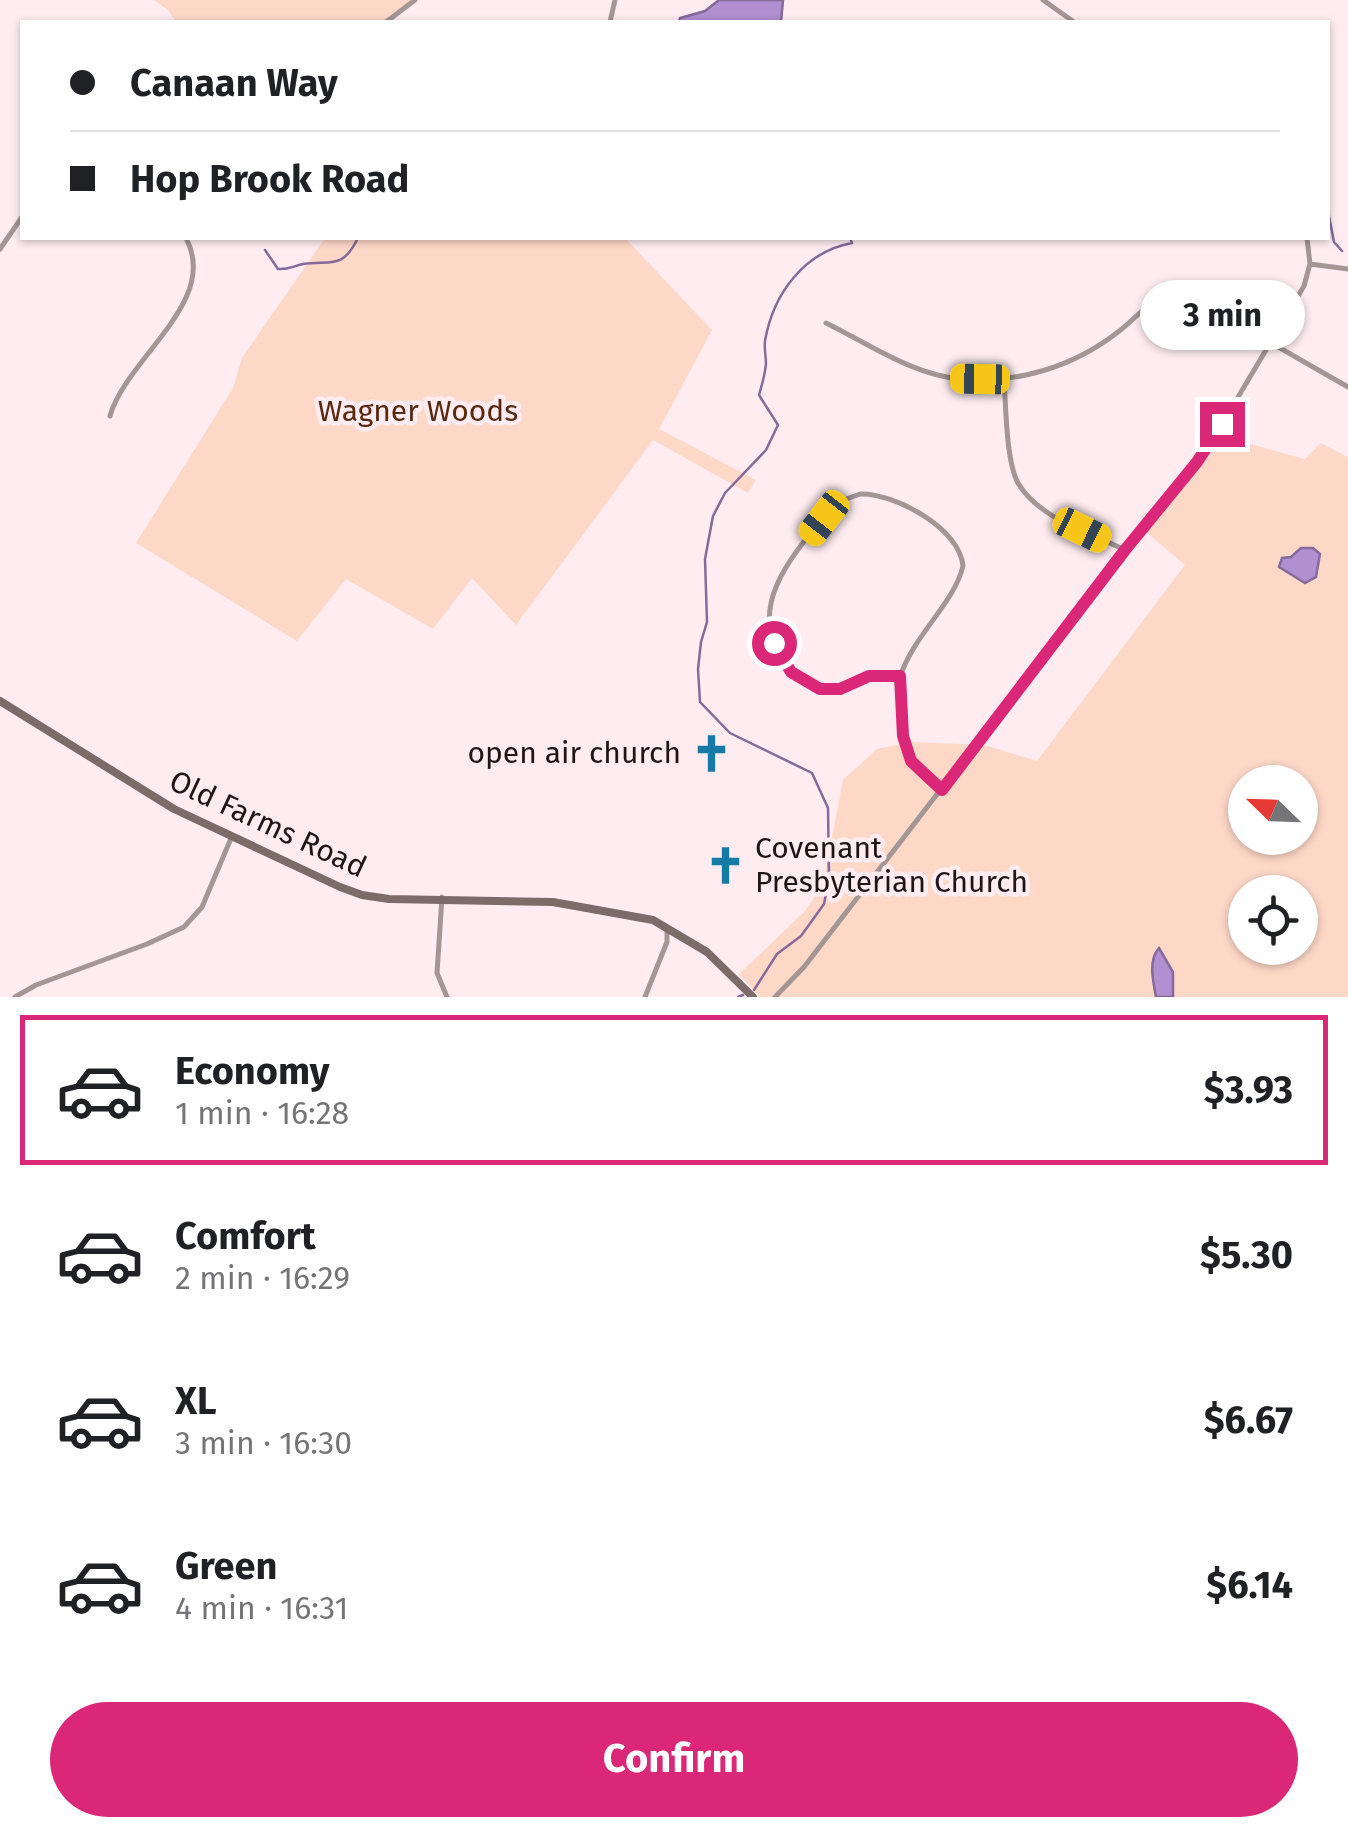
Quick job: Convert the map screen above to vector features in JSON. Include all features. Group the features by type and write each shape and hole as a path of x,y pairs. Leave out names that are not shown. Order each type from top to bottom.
{"street":[{"path":"389,20 415,0"},
{"path":"1043,0 1071,20"},
{"path":"0,249 20,220"},
{"path":"110,416 134,371 192,289 195,268 187,240"},
{"path":"774,997 804,967 1206,450 1304,286 1310,264 1308,240"},
{"path":"1310,264 1348,268"},
{"path":"826,322 920,368 957,379 1004,380 1060,366 1089,352 1179,285 1207,283 1234,290 1284,320"},
{"path":"1271,343 1348,388"},
{"path":"1004,380 1020,486 1047,511 1125,550"},
{"path":"900,676 869,676 840,689 820,689 791,672 778,653 771,632 772,596 782,572 831,509 860,494 878,495 936,524 955,541 962,557 960,578 915,642 900,676 903,736 911,761 942,790"},
{"name":"Old Farms Road","path":"0,702 174,809 362,895 389,899 554,902 653,920 708,952 753,997"},
{"path":"14,997 184,927 202,907 232,836"},
{"path":"442,897 437,972 446,997"},
{"path":"646,997 667,942 667,928"},
{"path":"667,942 680,934"}],"green space":[{"path":"154,0 415,0 389,20 175,20"},
{"name":"Wagner Woods","path":"324,240 627,240 712,330 659,429 756,480 748,493 653,440 516,625 472,578 433,629 346,579 297,641 136,543 233,388 242,358"},
{"path":"1221,436 1305,459 1321,443 1348,457 1348,997 760,997 739,974 805,911 823,884 843,780 877,749 911,742 984,745 1037,761 1185,565 1145,531 1205,461"}],"shaded area":[{"path":"719,0 783,0 781,20 680,20 705,11"},
{"path":"1301,548 1313,548 1320,554 1316,577 1305,583 1279,567 1282,558 1291,557"},
{"path":"1159,948 1173,972 1173,997 1156,997 1152,965"}],"waterway":[{"path":"1330,221 1334,242 1342,251"},
{"path":"265,250 278,269 285,269 341,259 357,240"},
{"path":"754,990 777,954 801,936 824,904 829,878 828,808 812,773 730,733 700,702 698,669 707,622 705,559 713,516 725,493 766,450 778,425 759,395 766,364 765,341 775,307 805,266 819,255 852,243 851,240"},
{"path":"738,997 743,995"}],"place":[{"name":"open air church","path":"711,753"},
{"name":"Covenant Presbyterian Church","path":"725,865"}],"route":[{"path":"774,643 791,672 820,689 840,689 869,676 900,676 903,736 911,761 942,790 1197,462 1222,424"}]}
